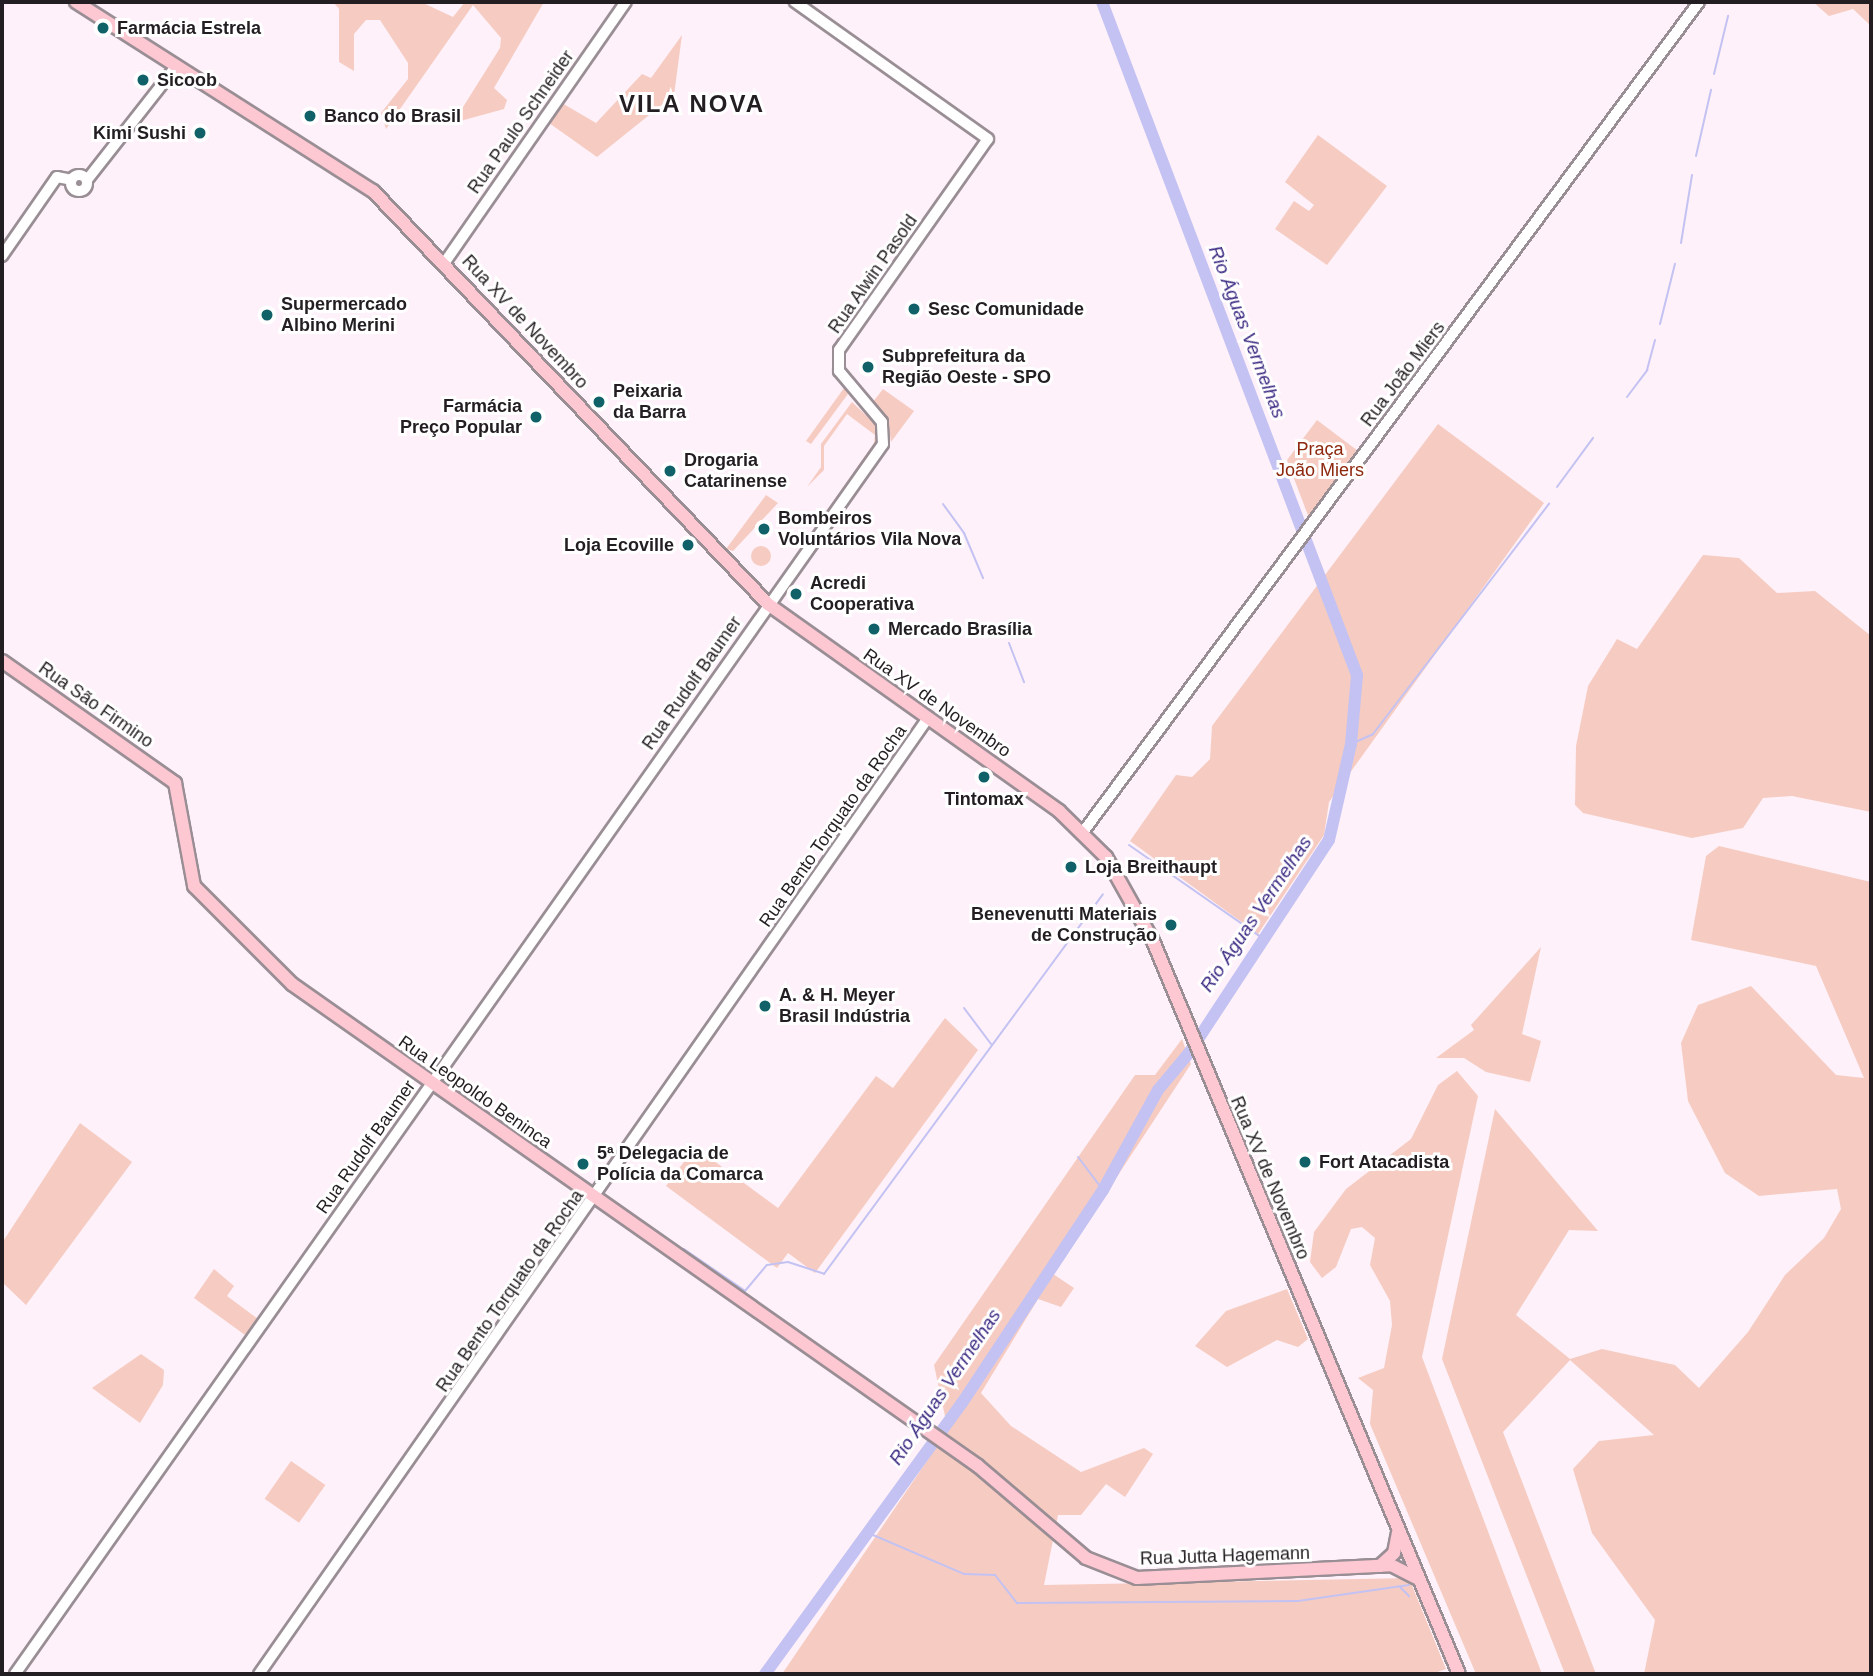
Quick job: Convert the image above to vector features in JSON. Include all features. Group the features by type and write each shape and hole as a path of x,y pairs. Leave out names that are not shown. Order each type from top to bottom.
{"main road":[{"name":"Rua XV de Novembro","path":"76,2 174,69 359,180 445,262 768,604 1083,832 1136,905 1459,1674"},
{"name":"Rua São Firmino","path":"2,661 170,778"},
{"name":"Rua Leopoldo Beninca","path":"170,778 183,798 186,868 199,894 292,984 945,1442 1047,1525"},
{"name":"Rua Jutta Hagemann","path":"1047,1525 1095,1564 1137,1578 1380,1566 1405,1567 1420,1581"},
{"path":"1380,1566 1396,1549 1397,1525"}],"street":[{"name":"Rua Paulo Schneider","path":"445,262 626,2"},
{"name":"Rua Alwin Pasold","path":"795,2 988,139 839,350 839,371 884,427"},
{"name":"Rua João Miers","path":"1083,832 1699,2"},
{"path":"2,256 57,177 72,180 80,191 174,69"},
{"name":"Rua Rudolf Baumer","path":"15,1674 768,604 880,450 884,427"},
{"name":"Rua Bento Torquato da Rocha","path":"258,1674 595,1198 928,718"}],"green space":[{"path":"333,2 421,2 453,17 465,2 544,2 494,88 507,100 504,109 453,123 500,48 501,38 473,5 386,129 381,113 408,79 408,63 380,20 366,20 354,34 354,71 339,62 339,9"},
{"path":"1813,2 1871,2 1871,26 1853,9 1829,16"},
{"path":"682,35 674,95 597,157 549,123 562,103 596,123 642,74 651,78"},
{"path":"1318,135 1387,186 1327,265 1275,229 1294,201 1309,211 1314,205 1285,182"},
{"path":"844,388 848,394 811,444 806,441"},
{"path":"883,389 914,411 891,442 889,427 872,403"},
{"path":"852,402 876,425 878,442 795,556 874,443 875,435 847,414 824,446 824,470 807,487 821,467 821,444"},
{"name":"Praça João Miers","path":"1317,420 1358,451 1309,518 1287,460"},
{"path":"1438,424 1544,503 1329,802 1324,835 1258,934 1130,841 1176,775 1192,777 1210,759 1212,726"},
{"path":"766,495 778,503 733,551 726,549"},
{"path":"761,546 768,549 771,556 768,563 761,566 754,563 751,556 754,549"},
{"path":"1703,555 1739,558 1777,593 1815,591 1871,636 1871,812 1792,796 1763,798 1743,828 1692,838 1583,813 1575,805 1576,746 1588,686 1617,639 1637,649"},
{"path":"1719,846 1871,882 1871,1674 1644,1674 1655,1620 1592,1533 1573,1469 1599,1441 1654,1435 1570,1360 1503,1432 1596,1674 1565,1674 1442,1359 1495,1109 1598,1231 1569,1230 1516,1315 1570,1359 1602,1349 1675,1365 1699,1388 1748,1332 1785,1275 1824,1238 1841,1209 1837,1189 1759,1196 1725,1173 1688,1101 1681,1043 1698,1005 1751,986 1836,1075 1864,1078 1816,966 1691,940 1706,856"},
{"path":"1541,947 1522,1034 1541,1041 1530,1082 1486,1072 1464,1058 1436,1058 1474,1030 1471,1025"},
{"path":"945,1018 978,1050 815,1273 788,1253 777,1268 666,1186 695,1147 778,1208 876,1076 893,1088"},
{"path":"1182,1039 1191,1064 1053,1274 1074,1288 1061,1307 1038,1299 981,1393 1011,1426 1081,1472 1144,1448 1153,1454 1125,1497 1106,1484 1081,1515 1058,1515 1044,1585 1409,1578 1446,1669 1432,1674 782,1674 948,1430 934,1365 1135,1075 1155,1075"},
{"path":"1457,1071 1478,1096 1422,1357 1542,1674 1476,1674 1370,1424 1373,1390 1358,1378 1384,1368 1392,1325 1390,1301 1370,1265 1375,1238 1362,1227 1351,1229 1336,1267 1322,1278 1310,1262 1314,1232 1346,1189 1411,1139 1438,1085"},
{"path":"80,1123 132,1162 26,1305 2,1282 2,1243"},
{"path":"214,1269 234,1286 227,1296 258,1319 245,1335 194,1298"},
{"path":"1287,1289 1308,1339 1298,1347 1277,1340 1227,1367 1195,1346 1226,1311"},
{"path":"141,1354 164,1370 163,1385 140,1423 92,1388"},
{"path":"291,1461 325,1485 299,1523 265,1499"}],"waterway":[{"name":"Rio Águas Vermelhas","path":"765,1674 962,1403 1103,1190 1158,1090 1189,1053 1329,840 1351,744 1357,675 1102,2"},
{"path":"1714,74 1728,16"},
{"path":"1696,156 1711,90"},
{"path":"1681,243 1692,175"},
{"path":"1660,324 1675,264"},
{"path":"1627,397 1647,370 1655,340"},
{"path":"1557,487 1593,438"},
{"path":"943,504 964,533 983,578"},
{"path":"1351,744 1373,734 1549,504"},
{"path":"1009,643 1024,682"},
{"path":"1129,845 1261,937"},
{"path":"684,1249 745,1291 767,1265 788,1262 824,1274 1103,894"},
{"path":"964,1008 991,1044"},
{"path":"1078,1157 1103,1190"},
{"path":"866,1532 964,1574 995,1575 1017,1603 1298,1601 1409,1585"},
{"path":"1400,1587 1409,1596"}],"place":[{"name":"Farmácia Estrela","path":"103,28"},
{"name":"Sicoob","path":"143,80"},
{"name":"Banco do Brasil","path":"310,116"},
{"name":"Kimi Sushi","path":"200,133"},
{"name":"Sesc Comunidade","path":"914,309"},
{"name":"Supermercado Albino Merini","path":"267,315"},
{"name":"Subprefeitura da Região Oeste - SPO","path":"868,367"},
{"name":"Peixaria da Barra","path":"599,402"},
{"name":"Farmácia Preço Popular","path":"536,417"},
{"name":"Drogaria Catarinense","path":"670,471"},
{"name":"Bombeiros Voluntários Vila Nova","path":"764,529"},
{"name":"Loja Ecoville","path":"688,545"},
{"name":"Acredi Cooperativa","path":"796,594"},
{"name":"Mercado Brasília","path":"874,629"},
{"name":"Tintomax","path":"984,777"},
{"name":"Loja Breithaupt","path":"1071,867"},
{"name":"Benevenutti Materiais de Construção","path":"1171,925"},
{"name":"A. & H. Meyer Brasil Indústria","path":"765,1006"},
{"name":"Fort Atacadista","path":"1305,1162"},
{"name":"5ª Delegacia de Polícia da Comarca","path":"583,1164"}],"district":[{"name":"VILA NOVA","path":"692,104"}]}
